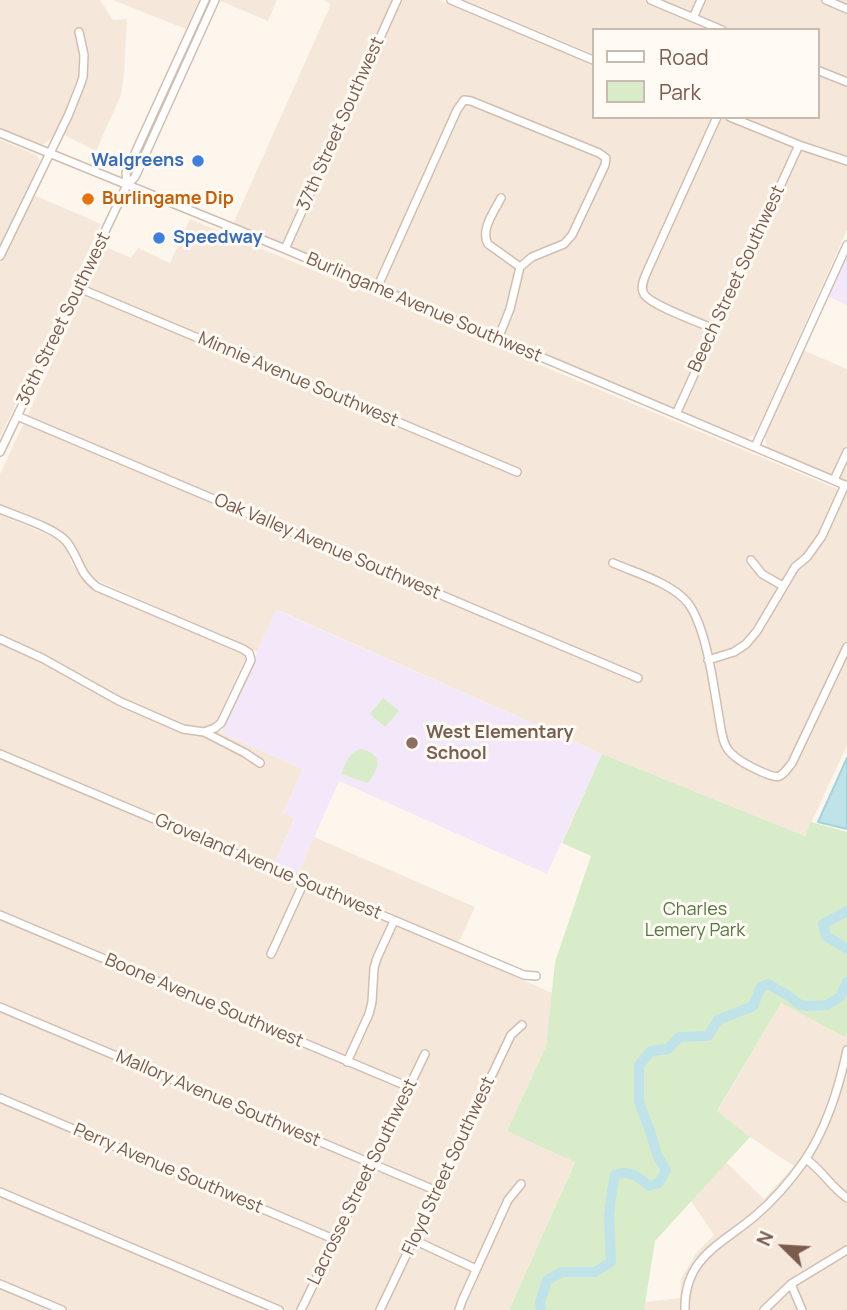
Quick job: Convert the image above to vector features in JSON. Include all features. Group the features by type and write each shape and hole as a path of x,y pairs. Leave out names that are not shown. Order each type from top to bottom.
{"street":[{"name":"36th Street Southwest","path":"127,185 126,173 205,0"},
{"name":"36th Street Southwest","path":"0,452 127,185 135,177 215,0"},
{"name":"37th Street Southwest","path":"285,249 397,0"},
{"path":"451,0 592,60"},
{"path":"651,0 717,28"},
{"path":"694,18 701,0"},
{"path":"826,0 847,9"},
{"path":"0,256 83,77 84,55 79,32"},
{"path":"819,70 847,82"},
{"path":"162,117 160,111 166,88"},
{"path":"377,288 451,122 464,100 599,153 606,158 605,165 572,235 564,244 532,257 520,267 510,309 498,339"},
{"path":"715,329 655,303 643,294 642,287 716,119"},
{"path":"735,119 847,161"},
{"name":"Burlingame Avenue Southwest","path":"0,133 285,249 846,485"},
{"name":"Beech Street Southwest","path":"676,414 799,145"},
{"path":"501,198 486,229 485,241 520,267"},
{"path":"755,447 847,245"},
{"name":"Minnie Avenue Southwest","path":"79,288 517,472"},
{"name":"Oak Valley Avenue Southwest","path":"17,416 638,678"},
{"path":"834,480 847,452"},
{"path":"708,660 734,652 746,644 757,631 795,567 807,557 822,536 846,485"},
{"path":"0,509 46,528 64,539 86,579 97,587 249,653 251,660 220,723 204,732"},
{"path":"751,560 762,574 783,586"},
{"path":"613,563 667,586 687,602 699,625 723,737 729,751 747,765 775,778 782,776 792,763 847,647"},
{"path":"0,639 37,655 149,715 183,729 204,732 260,763"},
{"name":"Groveland Avenue Southwest","path":"0,754 524,975 536,976"},
{"path":"271,954 304,882"},
{"name":"Boone Avenue Southwest","path":"0,915 408,1087"},
{"path":"347,1062 369,1014 374,968 394,921"},
{"name":"Mallory Avenue Southwest","path":"0,1007 437,1191"},
{"name":"Floyd Street Southwest","path":"380,1310 511,1035 522,1025"},
{"path":"685,1310 691,1276 699,1260 769,1203 806,1158 831,1109 847,1050"},
{"name":"Lacrosse Street Southwest","path":"301,1310 425,1054"},
{"name":"Perry Avenue Southwest","path":"0,1098 336,1240"},
{"path":"806,1158 847,1198"},
{"path":"459,1310 508,1200 522,1184"},
{"path":"0,1192 279,1310"},
{"path":"414,1240 477,1269"},
{"path":"764,1310 791,1284 847,1250"},
{"path":"0,1283 62,1310"},
{"path":"791,1284 802,1310"}],"shaded area":[{"path":"0,0 100,0 113,20 127,19 121,95 96,151 56,131 51,139 42,145 0,128"},
{"path":"113,0 199,0 186,29"},
{"path":"218,0 277,0 268,21"},
{"path":"323,0 439,0 592,64 592,119 726,119 847,166 847,230 755,435 747,438 233,224 331,4"},
{"path":"465,0 847,0 847,158 748,119 819,119 819,28 592,28 592,54"},
{"path":"0,140 37,155 40,161 27,192 101,224 0,437"},
{"path":"190,219 847,493 847,745 805,836 602,754 277,610 257,652 90,577 73,543 61,532 0,505 0,474 106,247 131,258 138,248 170,263"},
{"path":"847,253 847,305 827,296"},
{"path":"803,350 847,369 847,481 767,447 765,436"},
{"path":"0,515 56,538 67,549 72,564 89,587 247,655 215,723 221,733 303,769 283,813 295,818 273,866 297,876 314,837 475,907 455,950 552,993 546,1046 507,1131 575,1161 509,1310 0,1310"},
{"name":"West Elementary School","path":"276,610 602,754 547,874 339,781 297,876 273,866 295,819 283,813 303,769 221,733"},
{"path":"781,1003 845,1036 847,1032 847,1310 644,1310 645,1302 680,1298 681,1279 697,1252 714,1235 691,1201 726,1162 764,1199 794,1166 717,1112"}],"green space":[{"path":"383,698 399,711 385,727 370,714"},
{"path":"360,749 373,754 378,762 368,783 341,774 350,756"},
{"name":"Charles Lemery Park","path":"602,754 805,836 811,822 847,832 847,1032 845,1037 781,1003 717,1111 750,1137 655,1241 644,1310 509,1310 575,1162 507,1131 546,1046 555,962 591,856 562,843"}],"water":[{"path":"847,758 847,829 818,822"}],"waterway":[{"path":"847,911 823,924 826,936 847,949"},
{"path":"541,1310 540,1303 547,1280 562,1272 595,1272 611,1262 609,1217 615,1175 629,1173 649,1186 659,1183 666,1170 657,1155 639,1102 639,1065 651,1051 668,1049 679,1037 708,1036 718,1020 753,1006 761,987 768,984 800,1005 808,1006 827,1005 840,997 847,982"}],"place":[{"name":"Walgreens","path":"198,161"},
{"name":"Burlingame Dip","path":"88,199"},
{"name":"Speedway","path":"159,238"},
{"name":"West Elementary School","path":"412,743"}]}
